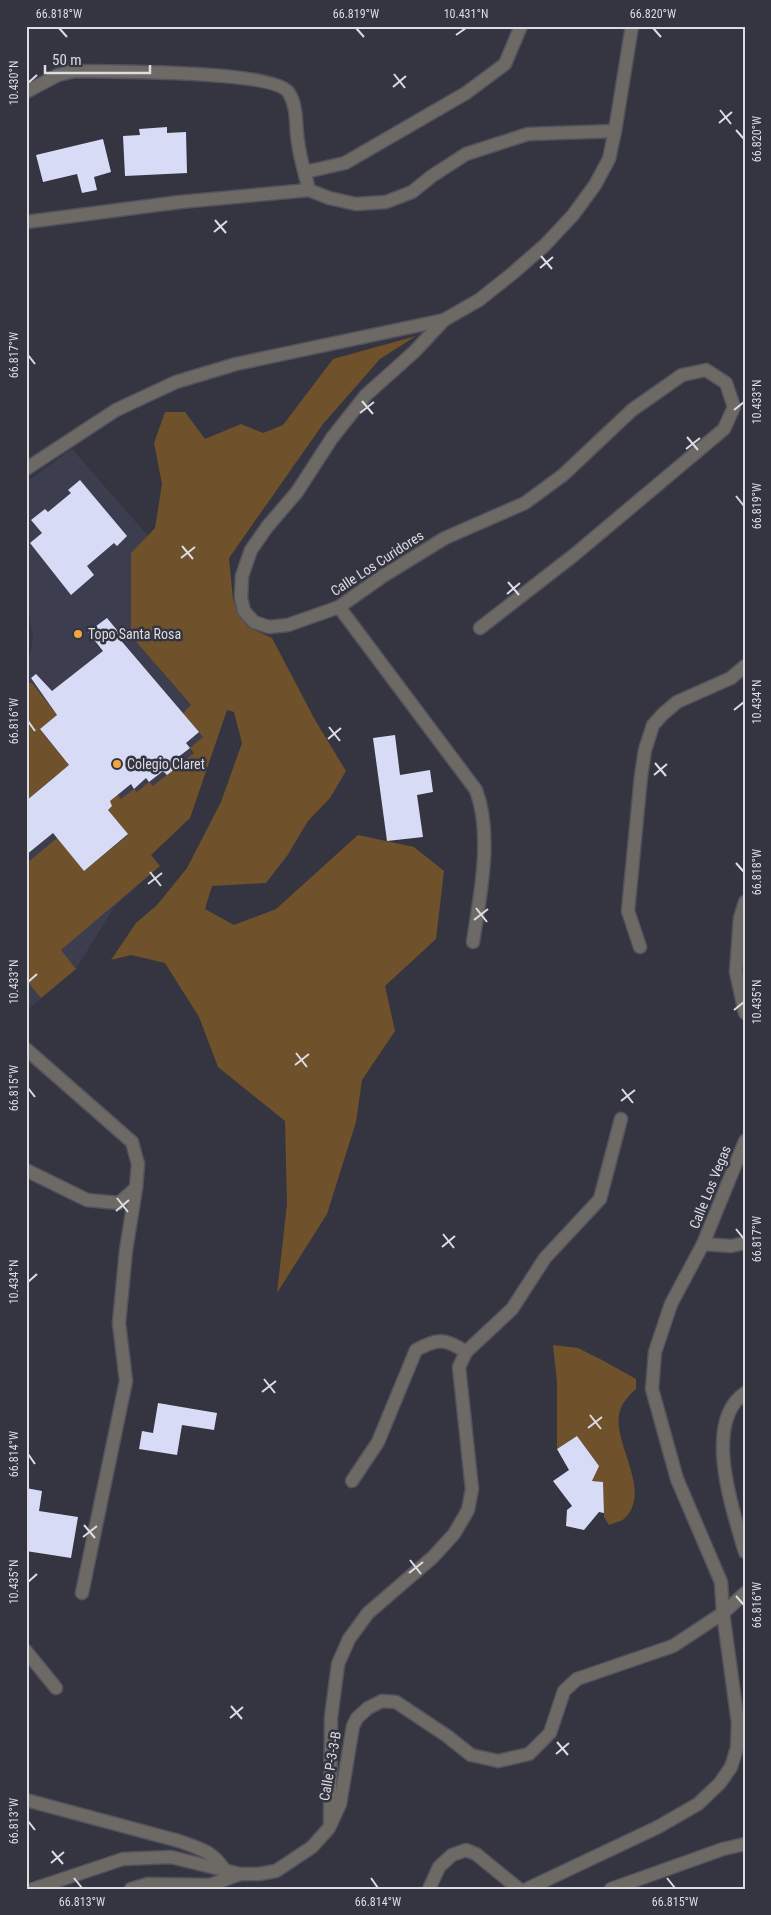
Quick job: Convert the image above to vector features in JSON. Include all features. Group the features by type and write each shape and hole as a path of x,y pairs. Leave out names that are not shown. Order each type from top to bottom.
{"street":[{"path":"305,172 345,163 466,93 505,64 521,26"},
{"name":"Calle Los Curidores","path":"480,628 574,555 724,429 734,406 726,383 706,370 682,375 632,410 563,475 525,502 445,538 383,576 339,607 288,625 269,627 254,622 244,611 241,598 242,576 251,550 267,526 297,492 332,438 366,396 414,352 444,320 479,300 514,273 545,245 573,215 595,186 609,159 632,26"},
{"path":"26,92 58,75 75,71 232,76 280,85 288,91 297,117 298,141 309,190"},
{"path":"26,222 180,202 309,190 329,198 356,204 386,202 412,192 432,176 466,154 528,134 615,131"},
{"path":"26,470 116,410 176,382 236,364 444,320"},
{"path":"339,607 476,790 482,815 484,872 473,942"},
{"path":"640,947 628,911 641,776 645,750 653,725 677,702 731,678 745,666"},
{"path":"745,902 740,918 736,972 745,1013"},
{"path":"26,1049 132,1142 138,1164 126,1250 119,1322 126,1381 82,1594"},
{"path":"330,1828 332,1718 338,1664 349,1639 368,1613 433,1557 454,1534 468,1510 472,1489 459,1367 466,1352 512,1308 545,1258 600,1198 621,1119"},
{"name":"Calle Los Vegas","path":"527,1889 666,1822 698,1804 726,1775 731,1767 737,1748 738,1723 723,1614 721,1582 677,1479 652,1389 655,1352 671,1304 703,1244 745,1141"},
{"path":"26,1170 87,1200 119,1203 136,1188"},
{"path":"703,1244 731,1246 745,1243"},
{"path":"352,1481 378,1442 416,1350 439,1340 453,1343 466,1352"},
{"path":"745,1392 736,1398 726,1414 722,1455 731,1506 745,1552"},
{"name":"Calle P-3-3-B","path":"33,1889 123,1860 171,1857 240,1874 259,1874 276,1871 312,1846 330,1828 340,1804 352,1726 357,1718 368,1708 382,1701 396,1702 448,1736 471,1755 498,1761 529,1754 550,1733 564,1691 576,1679 673,1646 723,1614 745,1593"},
{"path":"26,1651 56,1688"},
{"path":"26,1800 179,1841 216,1857 224,1869"},
{"path":"611,1889 723,1849 745,1844"},
{"path":"429,1889 439,1867 452,1855 466,1850 476,1854 518,1889"},
{"path":"132,1889 148,1884 210,1884 240,1874"}],"shaded area":[{"path":"416,336 380,359 323,424 229,558 233,600 248,627 272,638 315,720 346,771 330,798 308,821 287,856 266,883 212,886 205,909 234,925 276,909 358,835 414,847 444,871 436,939 385,986 395,1031 362,1080 356,1122 327,1214 277,1293 287,1204 285,1121 218,1067 199,1017 165,963 131,955 111,960 136,923 157,905 187,868 221,802 242,743 234,712 227,710 190,818 151,855 160,866 61,950 76,969 41,998 26,980 26,864 57,838 84,871 128,835 108,810 112,806 106,795 113,789 121,799 134,789 137,792 149,782 153,786 194,753 190,748 203,737 183,713 191,705 131,636 131,553 155,528 162,484 154,443 165,412 185,412 205,439 241,424 263,433 283,425 333,359"},
{"name":"Colegio Claret","path":"72,449 148,536 131,553 131,636 191,706 227,710 190,818 151,855 160,866 114,907 76,969 26,1011 26,674 33,638 26,597 26,482"},
{"path":"26,683 32,683 57,715 40,730 73,770 56,775 26,801"},
{"path":"553,1345 578,1348 636,1379 636,1389 625,1400 619,1415 619,1427 634,1483 635,1496 632,1508 621,1521 609,1525 604,1517 603,1482 592,1481 598,1466 577,1436 557,1449 557,1382"}],"building":[{"path":"167,127 167,133 186,132 187,173 125,176 123,136 140,135 139,129"},
{"path":"103,139 111,172 94,177 97,190 82,193 77,174 43,182 36,155"},
{"path":"80,480 127,536 117,546 114,543 87,566 94,575 71,595 30,543 42,533 31,520 45,509 48,512 71,493 68,490"},
{"path":"107,618 121,635 118,637 199,732 186,743 190,748 177,758 182,763 167,775 163,771 149,782 146,778 134,789 131,784 110,801 112,806 108,810 128,834 84,871 53,833 26,855 26,801 69,765 40,729 57,715 31,678 36,674 52,691 103,651 88,632"},
{"path":"395,735 400,775 430,770 433,792 417,795 423,837 387,841 373,738"},
{"path":"158,1403 217,1413 214,1430 182,1425 177,1455 139,1449 142,1431 153,1433"},
{"path":"577,1436 599,1466 592,1481 603,1482 604,1513 599,1512 584,1530 566,1526 567,1510 572,1506 553,1481 569,1470 557,1449"},
{"path":"26,1488 42,1491 39,1511 78,1517 71,1558 26,1551"}],"place":[{"name":"Topo Santa Rosa","path":"78,634"},
{"name":"Colegio Claret","path":"117,764"}]}
